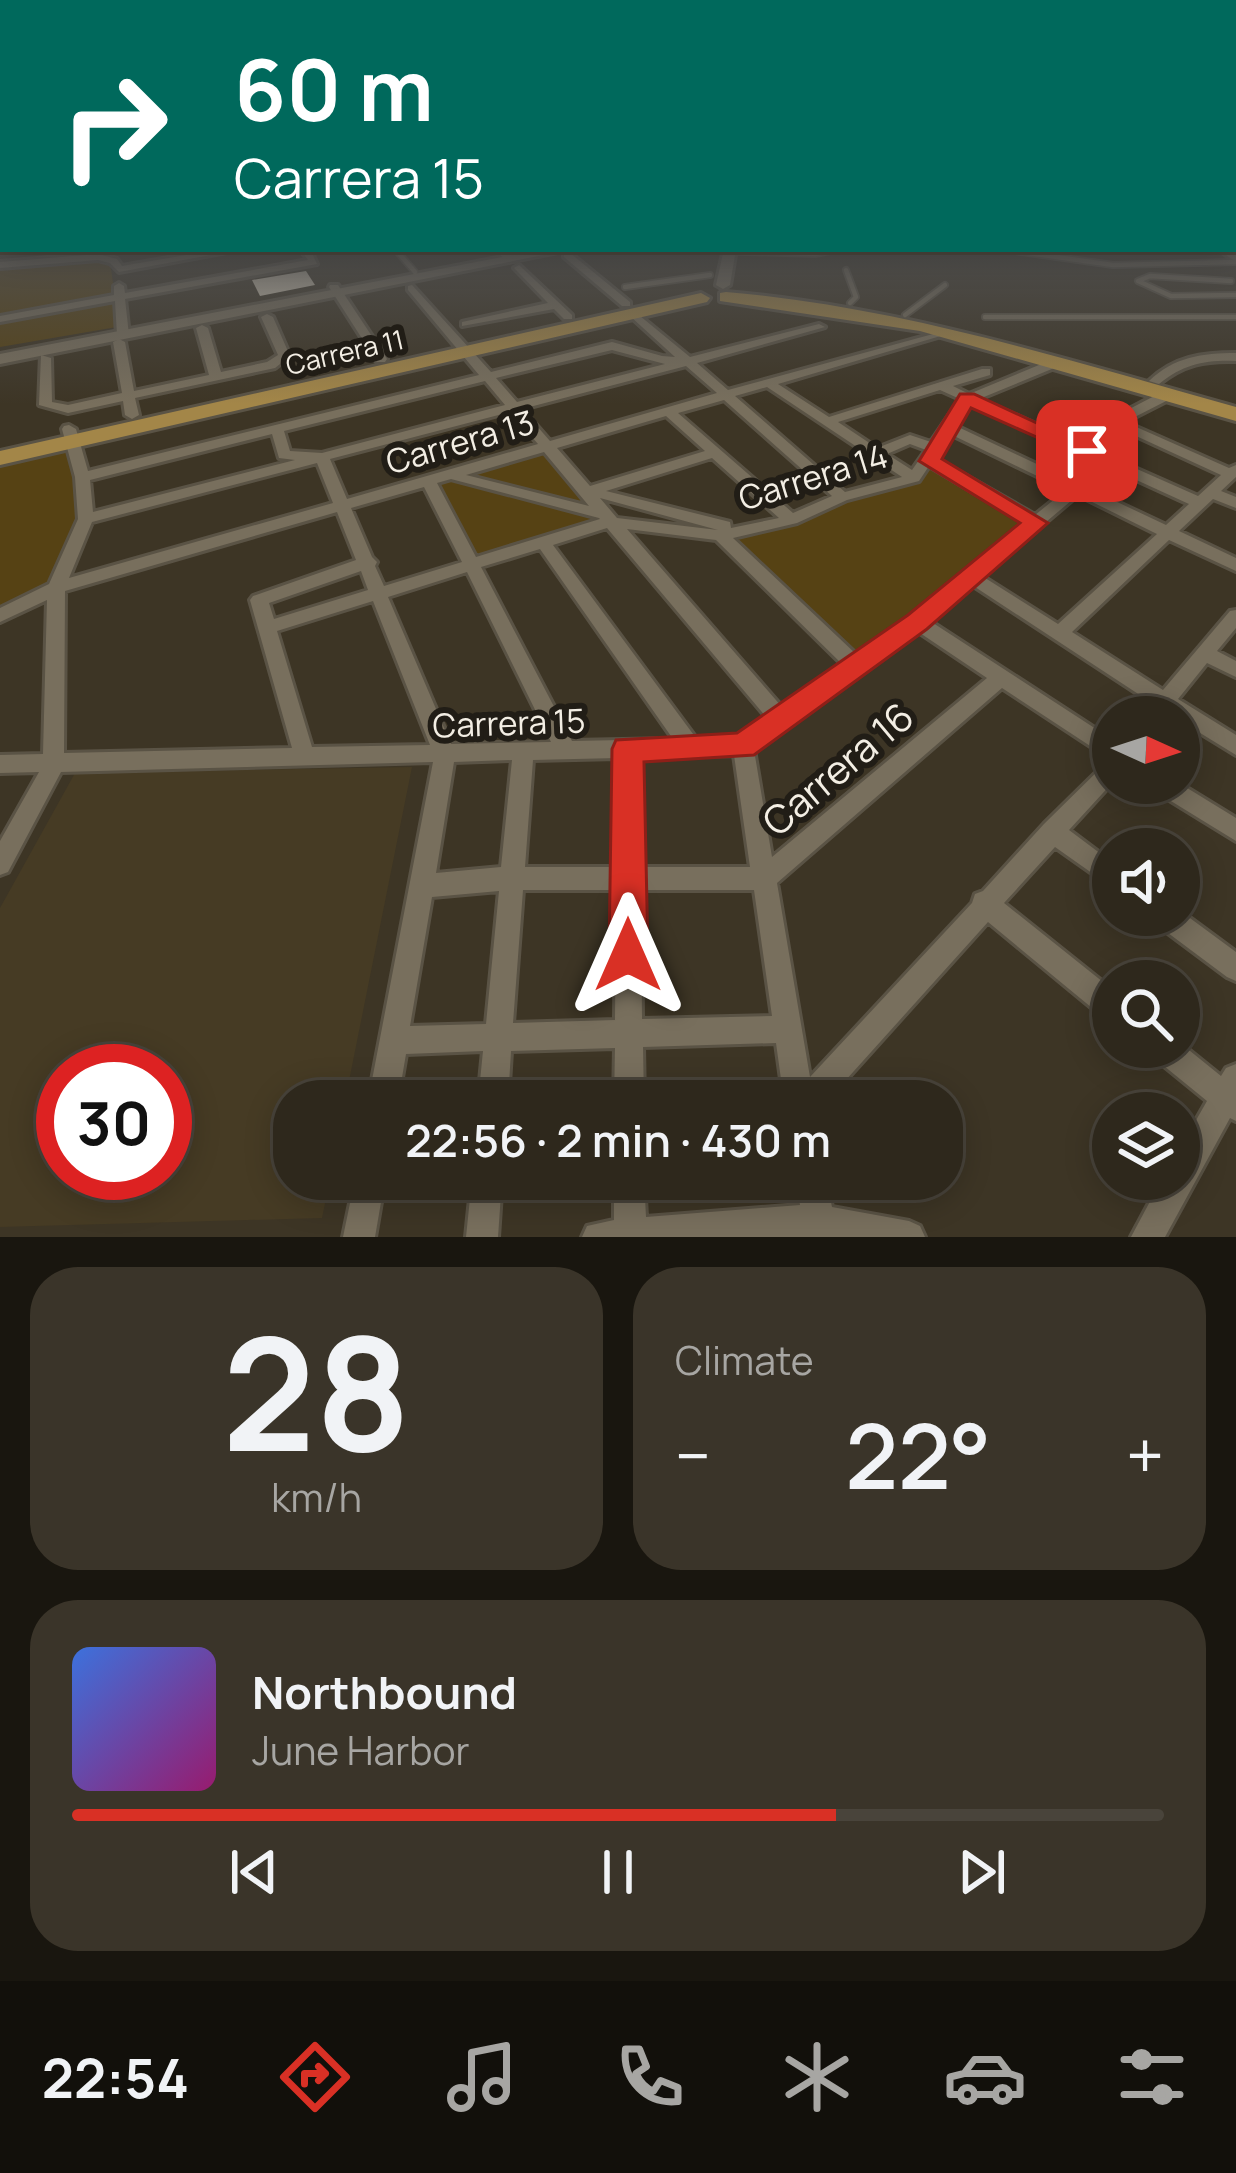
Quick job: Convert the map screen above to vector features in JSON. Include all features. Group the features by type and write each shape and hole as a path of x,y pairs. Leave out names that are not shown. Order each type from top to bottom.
{"main road":[{"path":"0,355 348,289"},
{"path":"336,291 352,289"},
{"name":"Carrera 11","path":"0,458 69,436 464,340 562,311 709,289"},
{"path":"717,289 823,306 1236,402"},
{"path":"720,289 850,303 904,315 1236,413"},
{"name":"Carrera 11","path":"0,444 69,436 131,405 173,395 381,359 628,302"}],"street":[{"path":"45,358 46,405 52,409 131,405 119,289"},
{"path":"0,319 169,289"},
{"path":"420,289 515,409 777,716"},
{"path":"539,289 562,311"},
{"path":"612,289 720,394 842,497"},
{"path":"336,291 381,359"},
{"path":"173,395 216,377 280,360 284,356 267,316"},
{"path":"86,520 819,327"},
{"path":"202,328 216,377"},
{"name":"Carrera 13","path":"0,616 56,588 940,333"},
{"path":"82,477 322,422 612,346 640,348 657,361 685,362"},
{"path":"1115,422 1161,388 1176,362 1199,356 1236,357"},
{"path":"967,398 1055,363"},
{"path":"829,421 986,372"},
{"path":"769,383 914,478"},
{"path":"941,386 1206,498 1236,503"},
{"name":"Carrera 14","path":"267,628 606,518 721,535 791,520 842,497 914,478 967,398"},
{"path":"1058,634 1233,472 1080,407"},
{"path":"669,412 791,520"},
{"path":"319,455 330,440 322,422"},
{"path":"949,428 1236,565"},
{"path":"278,432 284,455 319,455"},
{"path":"0,864 53,767 56,588 86,520 82,477 69,436"},
{"path":"876,453 910,439 1036,523"},
{"path":"587,492 714,453"},
{"path":"319,455 369,562 445,754 387,1080"},
{"path":"453,476 606,518"},
{"path":"430,483 566,752"},
{"path":"799,1080 743,746 777,716 917,622 1076,489"},
{"path":"587,492 742,530"},
{"path":"721,535 854,664"},
{"path":"543,542 690,747"},
{"path":"305,758 259,600 369,562"},
{"path":"971,578 1143,696"},
{"path":"1169,696 1235,619"},
{"path":"917,622 1092,738"},
{"path":"1204,653 1236,670"},
{"name":"Carrera 16","path":"422,886 513,878 764,879 1000,678"},
{"path":"1200,728 1236,746"},
{"name":"Carrera 15","path":"0,764 53,767 743,746"},
{"path":"628,749 629,1080"},
{"path":"496,1080 523,753"},
{"path":"822,1080 1092,789"},
{"path":"1194,804 1236,832"},
{"path":"1052,831 1092,861"},
{"path":"984,903 1092,990"},
{"path":"1193,936 1236,968"},
{"path":"394,1040 788,1029"},
{"path":"1147,1237 1232,1094 1194,1068"},
{"path":"359,1237 366,1200"},
{"path":"482,1237 485,1200"},
{"path":"625,1200 619,1236 819,1228 909,1237"}],"lane":[{"path":"850,303 856,297 853,289"},
{"path":"904,315 940,289"},
{"path":"1145,289 1167,295 1236,295"},
{"path":"985,317 1236,317"}],"shaded area":[{"path":"0,289 114,289 115,297 0,317"},
{"path":"115,300 117,327 0,347 0,321"},
{"path":"64,447 75,484 77,514 59,580 0,610 0,461"},
{"path":"546,451 598,520 475,558 437,485"},
{"path":"930,461 1037,523 854,664 721,535 900,481"},
{"path":"412,767 349,1080 273,1080 273,1200 326,1200 322,1218 0,1227 0,908 75,773"}],"building":[{"path":"256,289 296,289 260,296"}],"route":[{"path":"628,955 628,749 743,746 777,716 917,622 1036,523 930,461 967,398 1087,451"}]}
